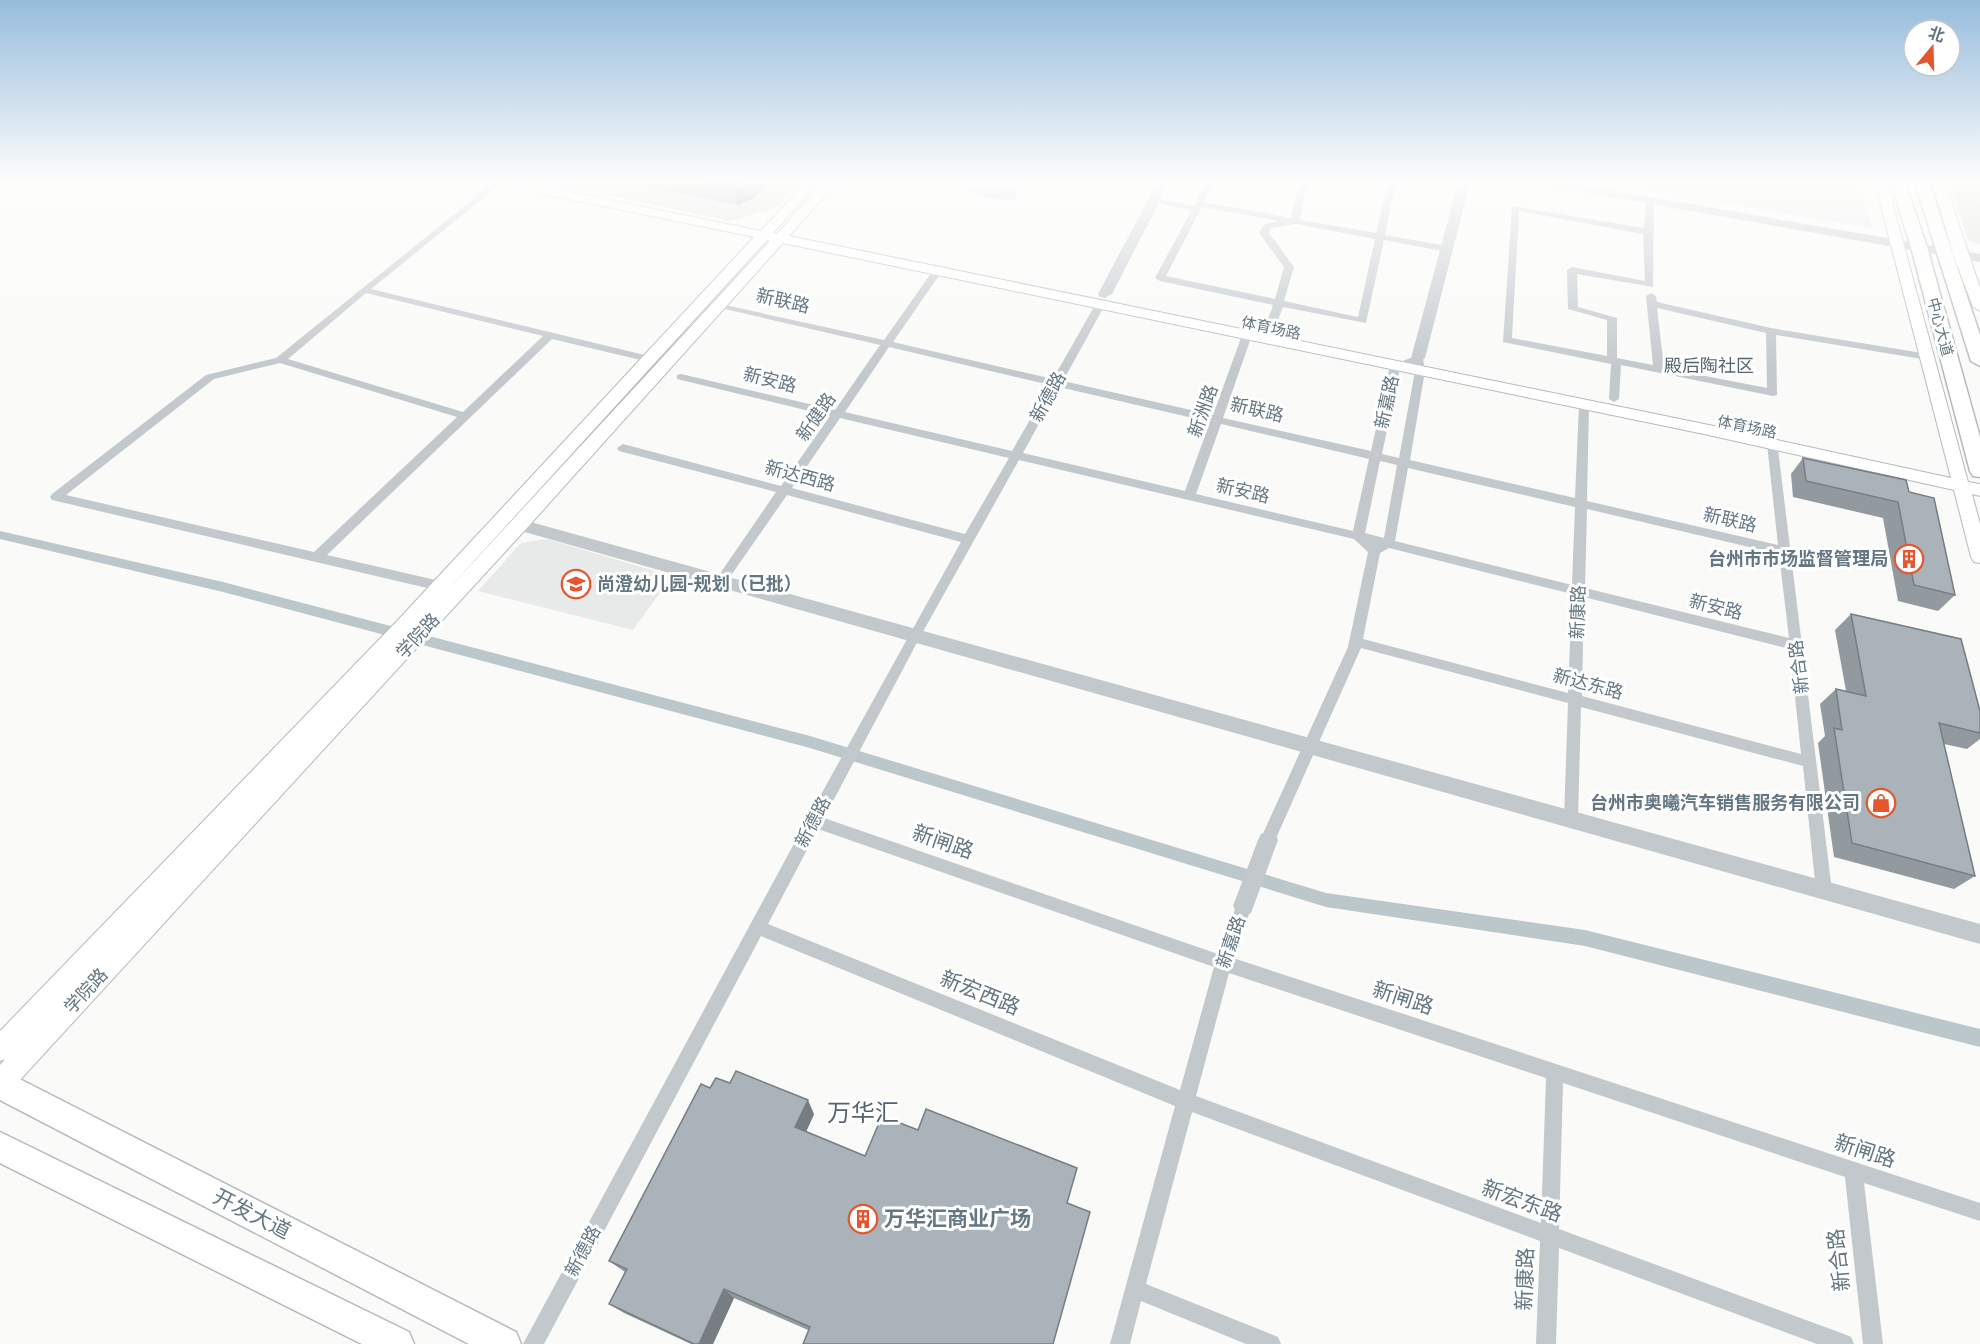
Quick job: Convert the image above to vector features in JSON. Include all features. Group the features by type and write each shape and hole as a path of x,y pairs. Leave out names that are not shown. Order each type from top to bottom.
{"main road":[{"name":"学院路","path":"414,627 440,586 649,359 762,246"},
{"name":"学院路","path":"0,1049 414,627 520,525 720,305 765,246"},
{"path":"833,246 937,271 1102,299 1247,335 1395,366 1419,365 1584,405 1773,444 1959,478 1980,490"},
{"name":"体育场路","path":"843,246 1102,299 1270,328 1419,365 1614,399 1959,478 1980,476"},
{"path":"1899,246 1980,557"},
{"name":"中心大道","path":"1949,246 1979,354"},
{"path":"1951,246 1980,308"},
{"name":"中心大道","path":"1919,247 1980,471"},
{"path":"1924,340 1949,358"},
{"name":"学院路","path":"0,1084 376,667"},
{"name":"开发大道","path":"0,1084 504,1344"},
{"path":"0,1147 397,1344"}],"street":[{"path":"419,246 280,360 210,377 56,497 440,586"},
{"path":"1102,299 1130,246"},
{"path":"1177,246 1160,278 1362,321 1378,246"},
{"path":"1270,328 1289,267 1273,246"},
{"path":"1429,246 1447,249"},
{"path":"1419,365 1448,246"},
{"path":"1513,246 1507,340 1773,393 1771,331"},
{"path":"1649,246 1650,285 1659,369"},
{"path":"1912,246 1980,258"},
{"path":"1614,399 1612,318 1573,309 1572,270 1650,285"},
{"name":"新健路","path":"721,581 937,271"},
{"path":"364,290 649,359"},
{"name":"新德路","path":"533,1344 915,634 1102,299"},
{"path":"1652,304 1771,331 1928,357"},
{"name":"新联路","path":"720,305 1785,551"},
{"path":"317,558 550,335"},
{"name":"新洲路","path":"1189,497 1247,335"},
{"path":"280,360 464,416"},
{"name":"新嘉路","path":"1389,543 1419,365"},
{"name":"新嘉路","path":"1358,536 1395,366"},
{"name":"新安路","path":"681,377 1014,457 1389,543 1796,645"},
{"name":"新康路","path":"1571,819 1584,405"},
{"name":"新合路","path":"1773,444 1824,891"},
{"name":"新达西路","path":"623,448 968,539"},
{"path":"520,525 1980,934"},
{"path":"1358,536 1374,551 1389,543"},
{"name":"新嘉路","path":"1120,1344 1223,963 1268,840 1356,642 1374,551"},
{"name":"新达东路","path":"1356,642 1810,762"},
{"name":"新闸路","path":"814,821 1223,963 1980,1212"},
{"name":"新宏西路","path":"757,927 1185,1101"},
{"name":"新康路","path":"1546,1344 1555,1072"},
{"name":"新宏东路","path":"1185,1101 1844,1344"},
{"name":"新合路","path":"1853,1170 1873,1344"},
{"path":"1135,1289 1271,1344"}],"shaded area":[{"name":"尚澄幼儿园-规划（已批）","path":"547,539 672,576 633,630 478,591 521,543"}],"building":[{"path":"1803,458 1906,480 1909,492 1934,498 1955,595 1914,585 1898,502 1806,481"},
{"name":"台州市奥曦汽车销售服务有限公司","path":"1851,614 1961,639 1980,711 1980,733 1939,723 1975,876 1852,843 1834,728 1842,730 1836,689 1866,696"},
{"name":"万华汇商业广场","path":"736,1071 808,1100 795,1127 865,1156 882,1116 918,1130 926,1109 1077,1168 1067,1203 1090,1212 1053,1344 803,1344 810,1327 724,1289 699,1344 694,1344 609,1304 627,1269 609,1261 701,1084 710,1088 716,1078 730,1083"}],"waterway":[{"path":"0,535 223,587 810,742 1326,900 1585,938 1980,1038"}],"place":[{"name":"台州市市场监督管理局","path":"1909,559"},
{"name":"尚澄幼儿园-规划（已批）","path":"576,584"},
{"name":"台州市奥曦汽车销售服务有限公司","path":"1881,803"},
{"name":"万华汇商业广场","path":"863,1219"}],"district":[{"name":"殿后陶社区","path":"1709,366"},
{"name":"万华汇","path":"863,1113"}]}
